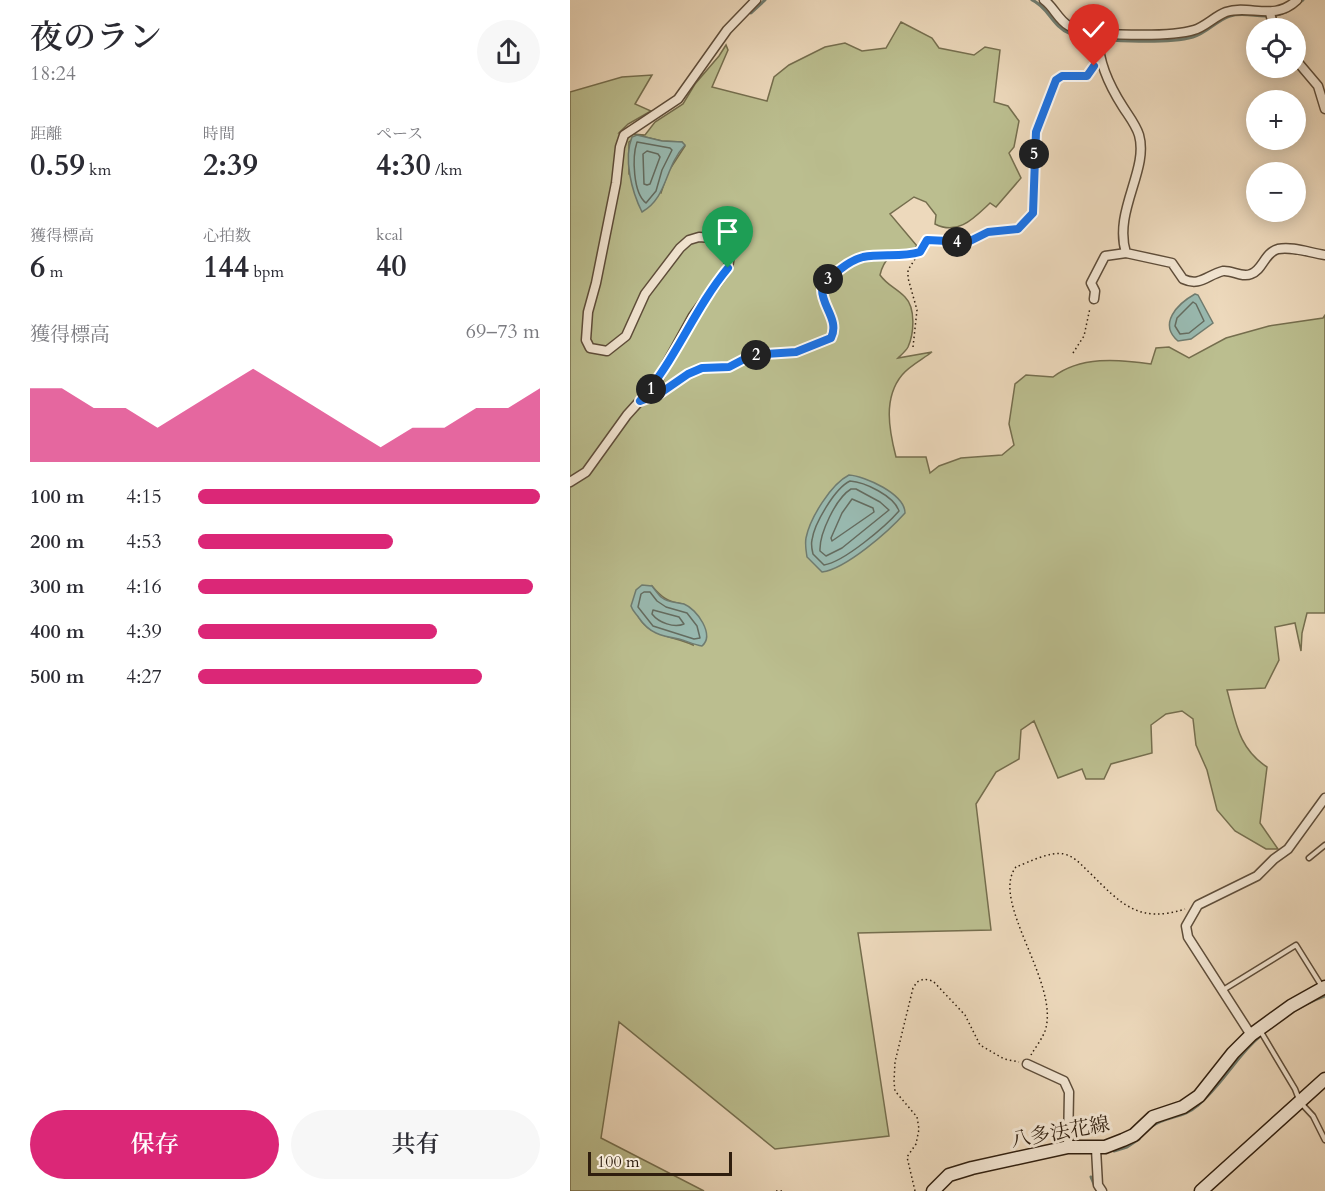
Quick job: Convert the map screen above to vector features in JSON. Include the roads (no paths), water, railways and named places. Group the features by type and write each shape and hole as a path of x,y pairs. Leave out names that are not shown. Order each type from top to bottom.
{"main road":[{"name":"八多法花線","path":"933,1191 949,1175 1068,1147 1096,1149 1134,1135 1153,1117 1183,1107 1199,1096 1233,1053 1291,1006 1324,988"},
{"path":"1201,1191 1325,1079"}],"street":[{"path":"570,482 586,472 627,415 656,383 693,316 728,268 730,255 726,247 712,238 699,237 689,240 650,286 626,336 607,351 590,348 586,340 588,312 596,283 624,135 678,99 727,30 756,0"},
{"path":"1044,0 1068,26 1098,37 1194,30 1226,12 1270,16 1297,0"},
{"path":"1098,37 1099,54 1112,87 1139,135 1138,162 1124,213 1126,253"},
{"path":"1306,72 1318,86 1325,109"},
{"path":"1094,299 1095,291 1091,283 1106,256 1126,253 1172,263 1183,279 1198,282 1223,272 1249,275 1254,273 1266,256 1275,250 1286,248 1325,255"},
{"path":"1259,1034 1222,990 1188,937 1186,926 1198,905 1257,876 1288,849 1325,798"},
{"path":"1027,1064 1064,1081 1069,1092 1068,1147"},
{"path":"1096,1149 1098,1185 1102,1191"}],"lane":[{"path":"1309,858 1325,845"},
{"path":"1222,990 1296,945 1324,988"},
{"path":"1259,1034 1295,1089 1300,1102 1313,1116 1325,1140"}],"water":[{"path":"637,135 662,141 682,142 685,145 673,163 657,198 642,212 632,185 628,155 632,137"},
{"path":"1195,294 1198,295 1213,323 1191,339 1178,341 1172,335 1170,328 1172,315 1182,303"},
{"path":"849,475 874,482 892,493 903,506 905,513 855,557 822,572 807,557 808,530 822,502 842,479"},
{"path":"642,585 652,586 664,599 684,604 694,611 705,629 706,636 702,646 661,635 643,623 631,606 636,590"}],"waterway":[{"path":"751,13 765,0"},
{"path":"1032,0 1069,33 1113,40 1181,39 1198,35 1230,16 1280,14"},
{"path":"1286,12 1303,0"},
{"path":"1152,1126 1192,1110 1209,1095 1248,1048 1268,1030 1301,1007 1325,996"},
{"path":"1114,1151 1127,1147 1139,1139"},
{"path":"1091,1177 1097,1191"}]}
